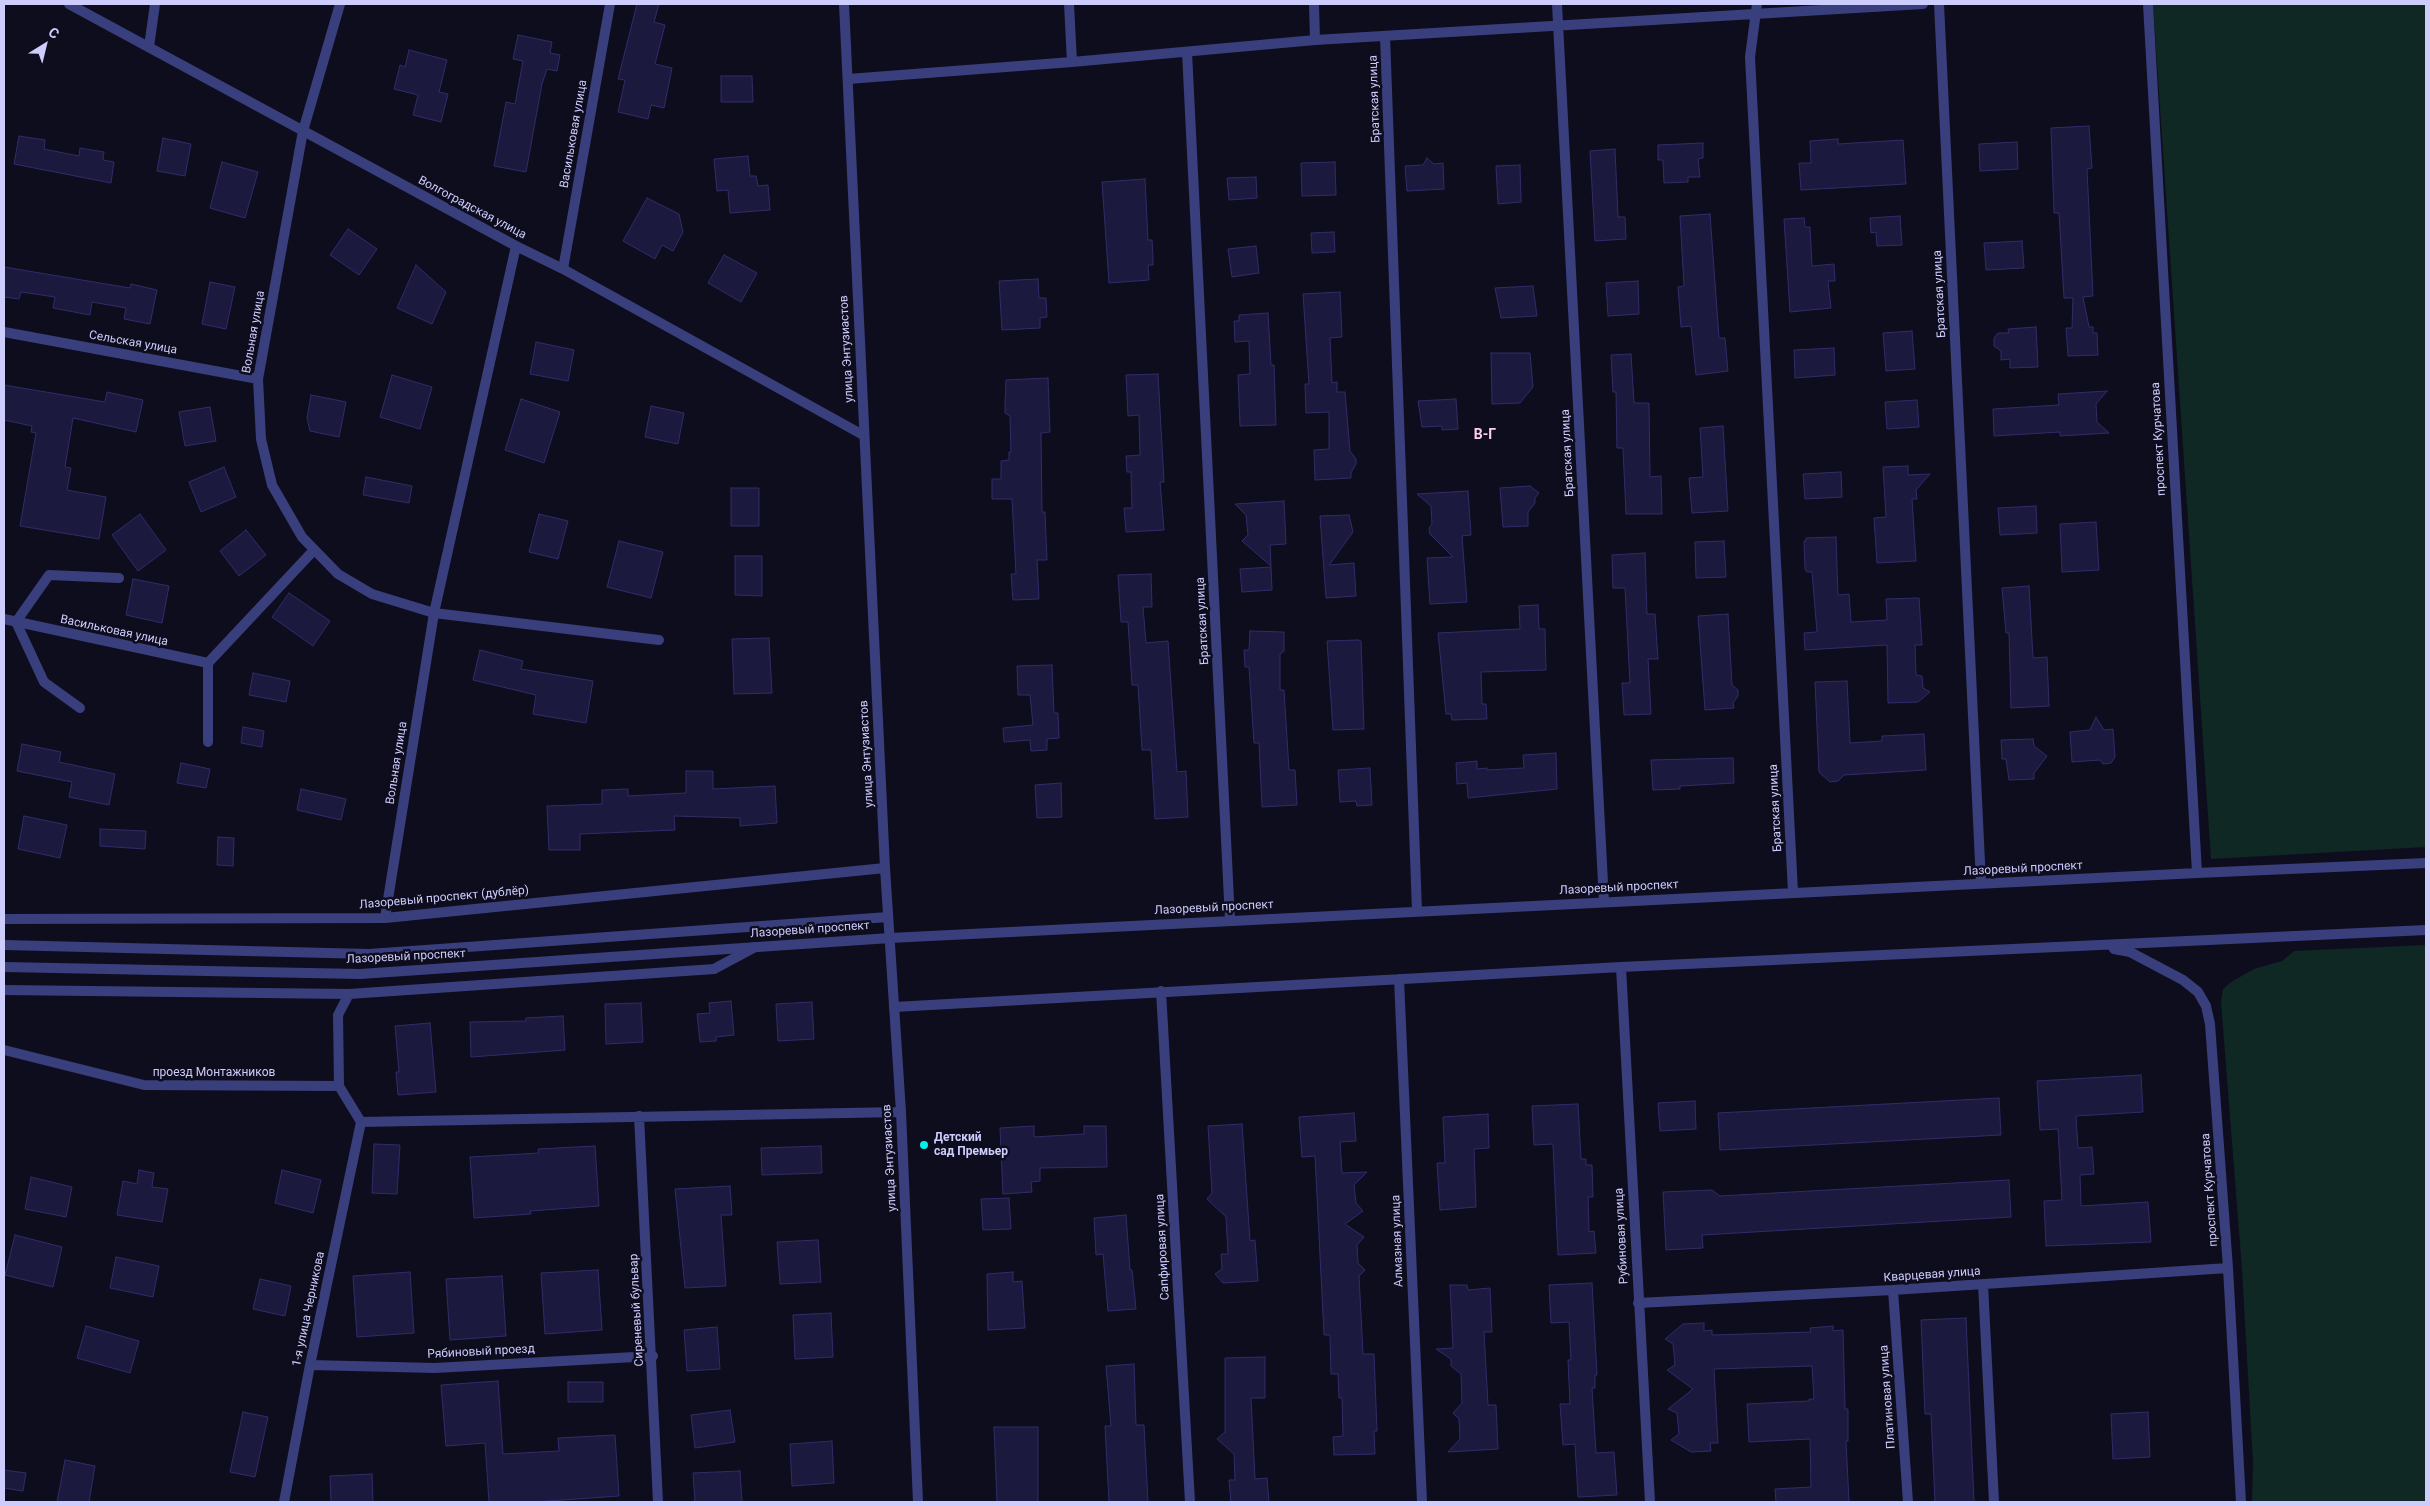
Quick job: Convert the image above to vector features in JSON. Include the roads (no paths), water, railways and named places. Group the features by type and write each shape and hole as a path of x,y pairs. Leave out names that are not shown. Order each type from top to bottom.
{"street":[{"name":"Волгоградская улица","path":"69,4 516,246 563,269 864,435"},
{"path":"149,47 155,4"},
{"name":"Вольная улица","path":"340,4 303,131 258,379 260,439 272,485 302,537 338,574 372,594 434,613 659,640"},
{"name":"Васильковая улица","path":"563,269 610,4"},
{"name":"улица Энтузиастов","path":"844,4 885,868 901,1112 918,1502"},
{"path":"1070,4 1072,62"},
{"path":"1314,4 1315,40"},
{"name":"Братская улица","path":"1557,4 1604,902"},
{"path":"848,79 1072,62 1315,40 1756,9 1923,4"},
{"name":"Братская улица","path":"1939,4 1981,883"},
{"name":"проспект Курчатова","path":"2148,4 2197,873"},
{"name":"Братская улица","path":"1756,9 1750,57 1793,892"},
{"name":"Братская улица","path":"1385,36 1417,911"},
{"name":"Братская улица","path":"1188,52 1230,920"},
{"name":"Вольная улица","path":"385,918 434,613 516,246"},
{"name":"Сельская улица","path":"4,332 258,379"},
{"path":"208,742 208,663 314,550"},
{"path":"80,708 44,682 16,622 49,575 119,578"},
{"name":"Васильковая улица","path":"4,619 208,663"},
{"name":"Лазоревый проспект","path":"4,968 360,974 890,938 1793,892 2426,864"},
{"name":"Лазоревый проспект (дублёр)","path":"4,919 385,918 885,868"},
{"name":"Лазоревый проспект","path":"4,945 368,954 888,917"},
{"path":"894,1007 1161,991 2426,930"},
{"path":"4,990 349,994 714,969 756,946"},
{"name":"проспект Курчатова","path":"2097,946 2130,952 2167,970 2198,992 2206,1006 2210,1024 2228,1268 2241,1502"},
{"name":"Рубиновая улица","path":"1621,968 1650,1502"},
{"name":"Алмазная улица","path":"1400,979 1422,1502"},
{"name":"Сапфировая улица","path":"1161,991 1190,1502"},
{"path":"349,994 338,1015 339,1086 361,1122 901,1112"},
{"name":"проезд Монтажников","path":"4,1051 144,1085 339,1086"},
{"name":"Сиреневый бульвар","path":"639,1116 658,1502"},
{"name":"1-я улица Черникова","path":"284,1502 310,1365 361,1122"},
{"name":"Кварцевая улица","path":"1638,1303 1893,1290 2228,1268"},
{"path":"1983,1284 1994,1502"},
{"name":"Платиновая улица","path":"1893,1290 1908,1502"},
{"name":"Рябиновый проезд","path":"310,1365 435,1368 652,1356"}],"place":[{"name":"Детский сад Премьер","path":"924,1145"}],"district":[{"name":"В-Г","path":"1485,435"}]}
